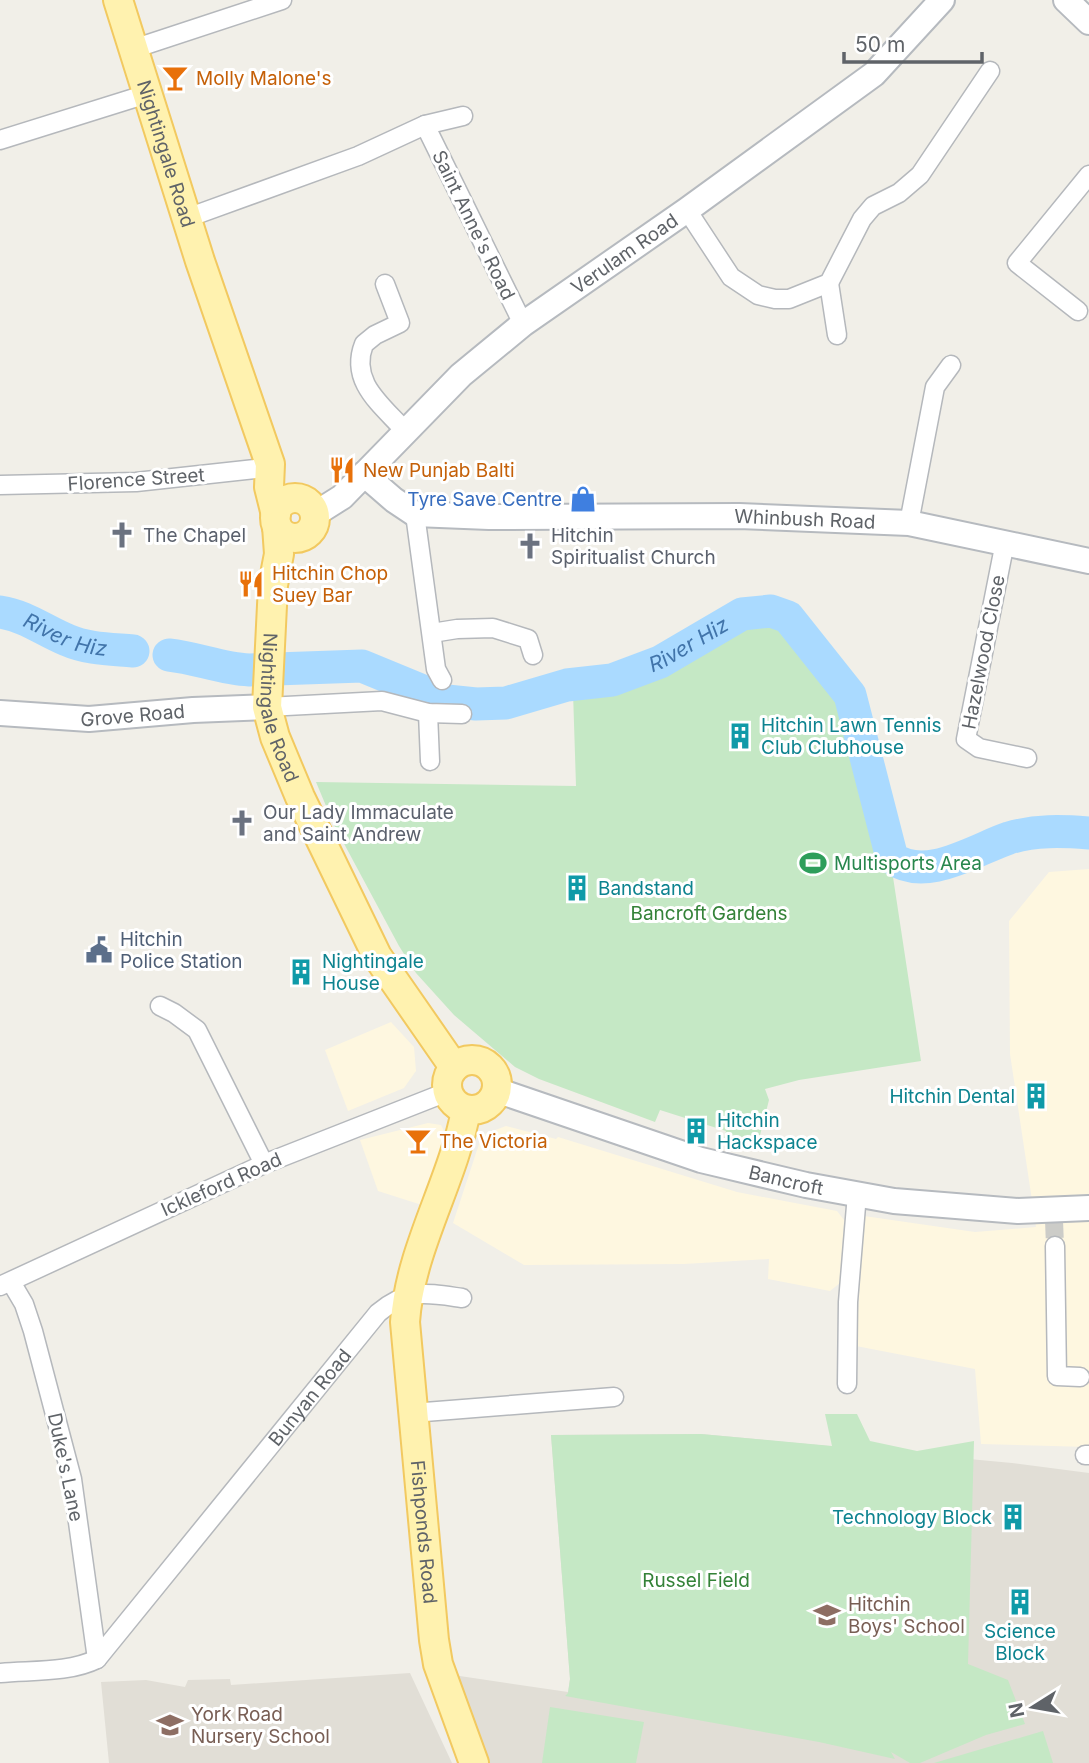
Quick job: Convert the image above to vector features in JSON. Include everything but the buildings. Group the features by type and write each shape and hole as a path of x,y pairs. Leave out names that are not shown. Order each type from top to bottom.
{"main road":[{"name":"Nightingale Road","path":"118,0 187,218 270,464 269,487 279,554 273,585 267,707 275,737 300,797 377,956 456,1089"},
{"name":"Nightingale Road","path":"270,464 288,477 307,517"},
{"path":"276,520 285,536 293,538 307,517"},
{"path":"279,554 307,517"},
{"path":"407,1295 448,1174 456,1089 471,1060 485,1064 494,1074 496,1090 489,1103 481,1108 456,1089"},
{"name":"Fishponds Road","path":"407,1295 405,1322 412,1413 438,1664 474,1763"}],"street":[{"path":"133,49 282,0"},
{"name":"Verulam Road","path":"307,517 332,506 461,374 523,324 874,74 942,0"},
{"path":"1066,0 1089,22"},
{"path":"837,335 829,283 862,219 873,206 899,193 920,175 990,71"},
{"path":"0,140 147,94"},
{"path":"187,218 425,125 463,116"},
{"name":"Saint Anne's Road","path":"425,125 523,324"},
{"path":"1078,311 1017,263 1089,175"},
{"path":"687,209 731,277 758,295 789,299 829,283"},
{"path":"385,284 400,323 375,335 364,344 360,372 367,388 405,431"},
{"path":"909,523 934,387 951,365"},
{"name":"Florence Street","path":"0,485 136,482 255,469 270,464"},
{"path":"364,474 415,514 436,668 442,680"},
{"name":"Whinbush Road","path":"415,514 516,517 739,516 909,523 1089,561"},
{"name":"Hazelwood Close","path":"1005,542 966,739 979,748 1027,758"},
{"path":"432,633 493,628 528,639 533,656"},
{"path":"267,707 382,701 428,713 462,714"},
{"name":"Grove Road","path":"0,713 89,719 267,707"},
{"path":"428,713 430,761"},
{"path":"160,1006 197,1030 264,1164"},
{"name":"Ickleford Road","path":"6,1284 264,1164 456,1089"},
{"name":"Bancroft","path":"496,1090 701,1160 806,1185 894,1201 1054,1215 1089,1208"},
{"path":"847,1384 848,1302 857,1194"},
{"path":"1055,1246 1057,1376 1080,1377"},
{"name":"Duke's Lane","path":"6,1284 24,1304 72,1479 97,1659"},
{"path":"407,1295 462,1297"},
{"name":"Bunyan Road","path":"97,1659 369,1324 387,1306 407,1295"},
{"path":"412,1413 614,1397"},
{"path":"0,1673 70,1667 97,1659"}],"shaded area":[{"path":"1089,869 1089,1447 981,1444 975,1369 856,1346 864,1216 975,1232 1036,1227 1010,1054 1009,921 1049,872"},
{"path":"391,1022 414,1047 416,1071 404,1088 348,1111 325,1050"},
{"path":"428,1123 441,1125 445,1133 425,1206 378,1191 360,1140"},
{"path":"506,1126 556,1139 558,1137 737,1192 837,1211 844,1220 840,1283 830,1291 768,1279 769,1259 684,1264 524,1265 453,1223 482,1135"},
{"name":"Hitchin Boys' School","path":"701,1434 1012,1463 1089,1473 1089,1763 487,1763 453,1675 568,1692 570,1679 551,1435"},
{"path":"410,1673 452,1763 109,1763 101,1682 146,1680 185,1687 188,1680 230,1679 231,1685"}],"green space":[{"name":"Bancroft Gardens","path":"740,619 781,622 800,656 837,695 861,787 893,877 921,1061 799,1080 765,1089 769,1100 758,1143 749,1141 740,1148 722,1144 726,1131 660,1110 655,1122 539,1079 515,1067 454,1015 416,973 399,946 334,825 316,782 576,786 573,692 619,688 665,670"},
{"name":"Russel Field","path":"825,1414 857,1414 870,1441 917,1451 974,1441 968,1664 1008,1680 1025,1724 986,1735 920,1763 910,1763 891,1752 895,1759 819,1742 565,1696 570,1679 551,1435 701,1434 832,1446"},
{"path":"550,1707 644,1722 636,1763 542,1763"},
{"path":"1043,1731 1053,1763 934,1763"}],"waterway":[{"name":"River Hiz","path":"169,655 249,670 362,666 447,701 506,703 567,685 612,680 660,662 742,614 771,611 788,617 850,695 892,858 905,865 935,866 1019,835 1049,832 1089,833"},
{"name":"River Hiz","path":"0,612 26,620 75,643 133,651"}],"tunnel":[{"path":"1054,1220 1055,1246"}],"place":[{"name":"Molly Malone's","path":"175,78"},
{"name":"New Punjab Balti","path":"342,470"},
{"name":"Tyre Save Centre","path":"583,499"},
{"name":"The Chapel","path":"122,535"},
{"name":"Hitchin Spiritualist Church","path":"530,546"},
{"name":"Hitchin Chop Suey Bar","path":"251,584"},
{"name":"Hitchin Lawn Tennis Club Clubhouse","path":"740,736"},
{"name":"Our Lady Immaculate and Saint Andrew","path":"242,823"},
{"name":"Multisports Area","path":"813,863"},
{"name":"Bandstand","path":"577,888"},
{"name":"Hitchin Police Station","path":"99,950"},
{"name":"Nightingale House","path":"301,972"},
{"name":"Hitchin Dental","path":"1036,1096"},
{"name":"Hitchin Hackspace","path":"696,1131"},
{"name":"The Victoria","path":"418,1141"},
{"name":"Technology Block","path":"1013,1517"},
{"name":"Science Block","path":"1020,1602"},
{"name":"Hitchin Boys' School","path":"827,1615"},
{"name":"York Road Nursery School","path":"170,1725"}]}
